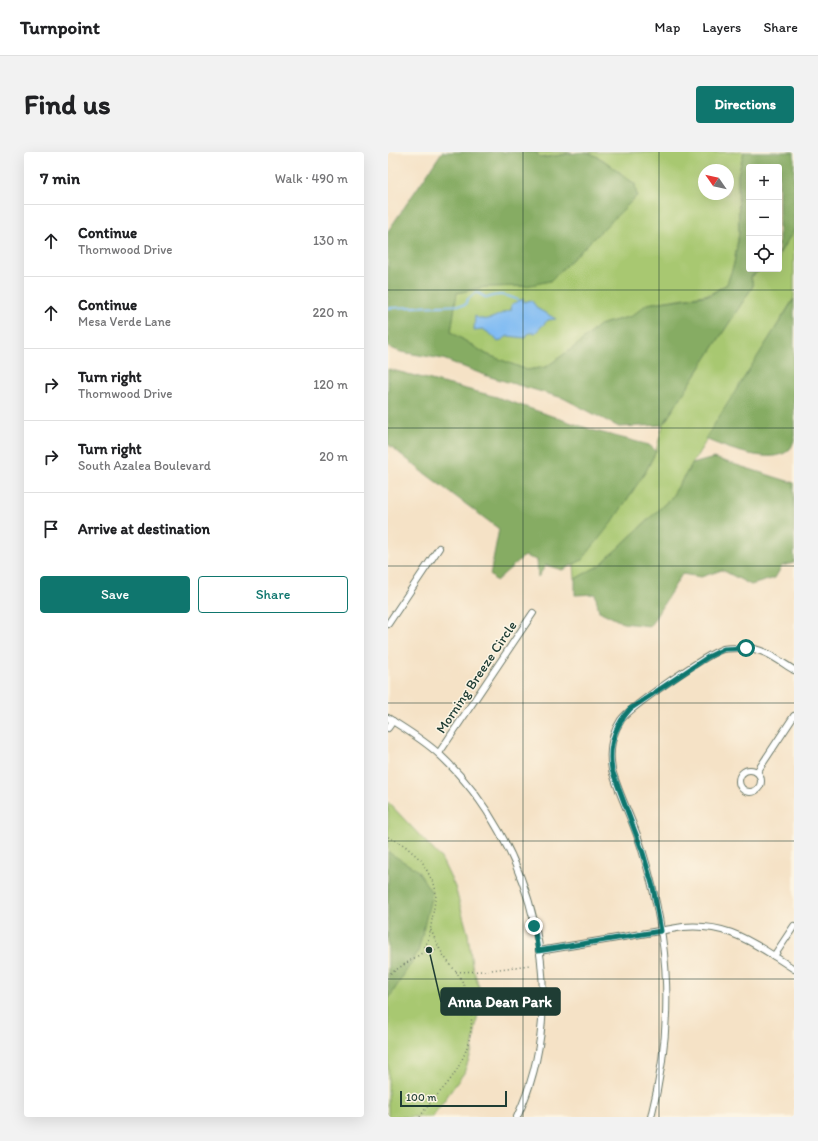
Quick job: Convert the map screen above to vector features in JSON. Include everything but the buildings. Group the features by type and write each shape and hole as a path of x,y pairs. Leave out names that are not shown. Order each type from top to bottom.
{"street":[{"path":"388,624 439,548"},
{"name":"Morning Breeze Circle","path":"439,753 532,613"},
{"path":"651,1117 663,1061 667,1010 666,968 653,887 643,853 612,770 610,756 613,736 622,718 630,709 708,657 724,649 746,648 764,652 794,670"},
{"path":"757,772 794,716"},
{"path":"388,728 390,719 439,753 472,789 507,843 526,891 538,951 543,1003 541,1041 530,1087 517,1117"},
{"path":"538,951 695,926 721,928 745,937 794,969"},
{"path":"774,956 794,926"}],"path":[{"path":"388,837 413,851 422,861 435,886 436,895 430,928 423,952"},
{"path":"420,1117 455,1074 471,1033 473,1018 472,1006 462,979 439,949 430,928"},
{"path":"388,975 412,961 423,952 439,949"},
{"path":"456,972 484,971 530,965"},
{"path":"388,1114 391,1117"}],"green space":[{"path":"442,152 536,152 540,158 586,152 593,154 635,184 637,196 550,281 526,286 485,287 457,293 451,332 486,354 527,370 546,367 577,345 599,325 632,316 647,304 710,295 727,284 734,264 739,233 738,175 744,152 794,152 794,230 782,249 782,164 746,164 746,272 757,272 751,277 753,286 663,425 619,427 563,398 487,376 443,359 401,352 388,347 388,231"},
{"path":"536,152 572,152 540,158"},
{"path":"585,152 744,152 738,175 739,233 734,264 727,284 710,294 647,304 632,316 599,325 577,345 546,367 527,370 486,354 451,332 456,293 485,287 526,286 635,184 602,159"},
{"path":"794,230 794,298 671,498 600,565 575,579 574,564 582,560 646,471 656,451 663,425 753,286 751,277 757,272 782,272 782,249"},
{"path":"794,299 794,440 791,448 783,454 761,456 749,454 705,439"},
{"path":"388,369 497,397 595,431 649,445 656,451 646,471 613,521 582,560 562,570 546,565 538,577 537,560 524,556 496,581 490,575 499,529 388,444"},
{"path":"714,458 794,483 794,563 782,566 775,578 751,585 722,570 701,577 682,574 650,626 623,623 599,611 595,594 575,595 575,579 600,565 671,498 692,464"},
{"path":"388,802 441,858 455,887 468,934 472,965 481,993 472,1051 464,1073 432,1117 388,1117"},
{"path":"388,852 417,870 432,893 418,952 388,1000"}],"water":[{"path":"523,299 524,302 531,300 538,309 556,319 548,320 535,333 529,333 525,338 508,336 498,342 493,336 483,329 474,330 475,316 484,319 493,318 511,310 512,304"}],"waterway":[{"path":"388,308 465,305 468,299 476,292 487,298 502,295 518,300"}],"place":[{"name":"Anna Dean Park","path":"429,950"}],"route":[{"path":"534,926 538,951 661,931 653,887 643,853 612,770 610,756 613,736 622,718 630,709 708,657 724,649 746,648"}]}
